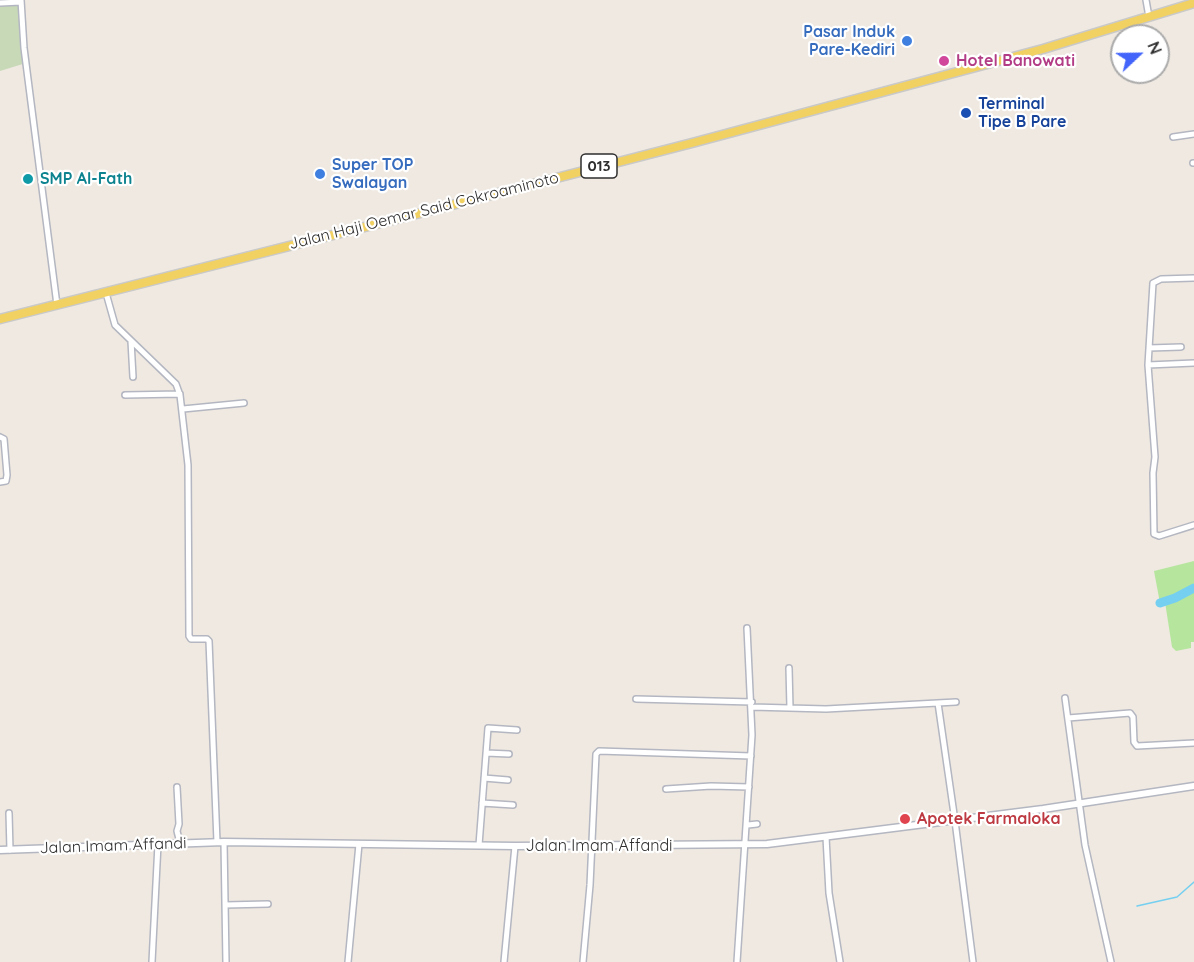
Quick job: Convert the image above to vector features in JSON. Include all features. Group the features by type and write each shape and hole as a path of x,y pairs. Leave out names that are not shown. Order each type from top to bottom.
{"main road":[{"name":"Jalan Haji Oemar Said Cokroaminoto","path":"0,319 692,143 1042,49 1149,17 1177,4 1194,3"}],"street":[{"path":"1146,0 1149,17"},
{"path":"0,3 21,1 24,48 57,305"},
{"path":"1173,137 1194,134"},
{"path":"1194,278 1161,279 1153,283 1148,365 1155,457 1154,534 1159,536 1194,525"},
{"path":"106,293 115,325 176,384 183,409 189,495 189,636 191,639 209,641 225,905 226,962"},
{"path":"131,341 133,377"},
{"path":"1149,348 1181,346"},
{"path":"1148,365 1194,363"},
{"path":"125,395 180,394"},
{"path":"183,409 244,403"},
{"path":"0,437 4,439 7,476 6,481 0,482"},
{"path":"737,962 751,756 752,705 747,628"},
{"path":"789,668 790,708"},
{"path":"1065,698 1078,804 1093,886 1111,962"},
{"path":"636,699 826,709 956,702"},
{"path":"938,703 973,962"},
{"path":"1068,718 1130,713 1134,742 1137,746 1194,743"},
{"path":"479,846 489,727 517,730"},
{"path":"583,962 597,752 751,756"},
{"path":"486,753 509,754"},
{"path":"484,778 508,780"},
{"path":"666,789 711,786 749,787"},
{"name":"Jalan Imam Affandi","path":"0,850 220,842 479,846 746,845 826,837 1078,804 1194,786"},
{"path":"177,787 179,824 177,831 180,843"},
{"path":"483,803 513,805"},
{"path":"9,813 10,850"},
{"path":"747,825 757,824"},
{"path":"826,837 829,893 840,962"},
{"path":"152,962 158,844"},
{"path":"348,962 359,844"},
{"path":"504,962 515,846"},
{"path":"225,905 268,904"}],"green space":[{"path":"21,2 26,63 0,71 0,3"},
{"path":"1194,561 1194,642 1191,642 1191,648 1176,651 1172,647 1165,602 1160,603 1154,571"}],"waterway":[{"path":"1160,603 1194,588"},
{"path":"1137,906 1177,897 1194,882"}],"place":[{"name":"Pasar Induk Pare-Kediri","path":"907,41"},
{"name":"Hotel Banowati","path":"944,61"},
{"name":"Terminal Tipe B Pare","path":"966,113"},
{"name":"Super TOP Swalayan","path":"320,174"},
{"name":"SMP Al-Fath","path":"28,179"},
{"name":"Apotek Farmaloka","path":"905,819"}]}
